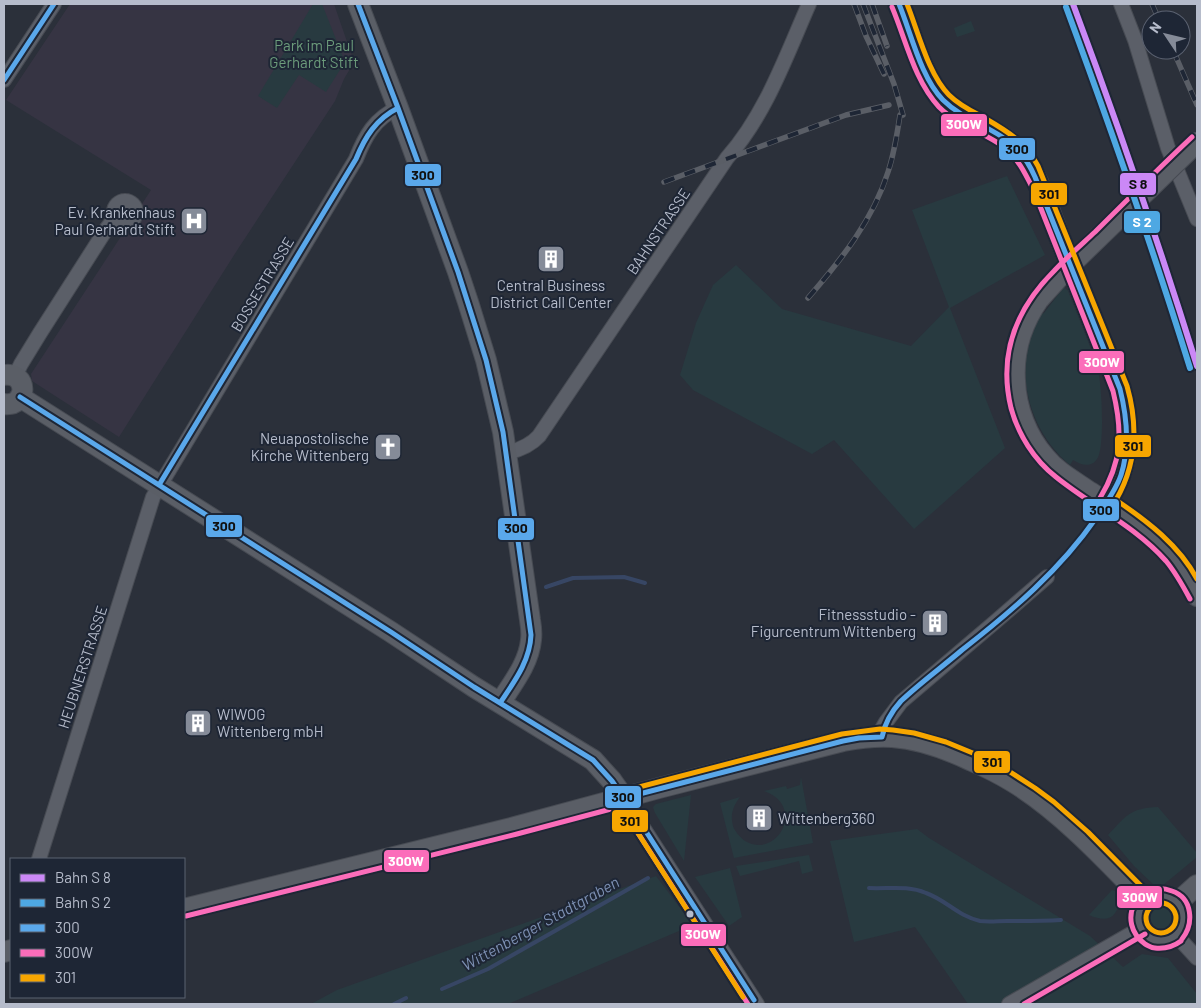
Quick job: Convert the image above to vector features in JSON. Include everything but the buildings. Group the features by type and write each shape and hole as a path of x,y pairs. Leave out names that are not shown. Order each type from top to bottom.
{"street":[{"path":"4,80 54,4"},
{"path":"358,4 458,272 498,406 507,453 532,639 523,665 500,703"},
{"name":"BAHNSTRASSE","path":"507,453 514,452 534,442 539,436 727,158 737,147 768,95 809,4"},
{"path":"899,4 924,71 936,92 963,115 995,132 1018,150 1030,166 1045,201 1120,389 1125,407 1127,432 1124,460 1119,479 1106,502"},
{"path":"1121,4 1135,40 1168,148 1197,219"},
{"name":"BOSSESTRASSE","path":"159,486 356,159 370,132 378,120 386,113 398,108"},
{"path":"1197,142 1069,266 1039,299 1023,326 1017,346 1014,370 1019,406 1030,436 1043,456 1063,474 1150,533 1167,549 1184,572 1197,596"},
{"path":"115,218 21,364 9,376 20,380 22,386 22,392 12,400 159,486 593,760 624,798 753,1003"},
{"name":"HEUBNERSTRASSE","path":"38,858 148,511 159,486"},
{"path":"882,736 882,729 900,702 1047,577"},
{"path":"185,909 514,827 843,741 882,736 933,745 961,755 1013,782 1065,822 1146,901"},
{"path":"1177,903 1197,886"},
{"path":"1155,896 1163,896 1171,898 1177,903 1182,910 1184,919 1182,928 1169,939 1157,940 1149,938 1141,928 1139,921 1139,913 1146,901 1155,896"},
{"path":"1009,1004 1141,928"},
{"path":"1176,935 1197,958"}],"shaded area":[{"name":"Ev. Krankenhaus Paul Gerhardt Stift","path":"70,4 334,4 354,62 344,79 335,101 236,252 119,437 32,381 31,374 151,190 6,100"}],"green space":[{"name":"Park im Paul Gerhardt Stift","path":"313,4 322,4 345,62 326,92 299,75 277,108 258,96"},
{"path":"971,21 975,31 957,37 954,28"},
{"path":"1007,176 1045,255 950,308 1005,448 914,529 834,440 812,454 693,390 680,375 696,323 713,285 736,265 782,309 911,346 949,307 912,210"},
{"path":"1064,287 1068,291 1084,330 1099,378 1102,402 1100,453 1095,462 1089,465 1073,460 1070,465 1057,453 1038,424 1027,391 1025,374 1030,337 1040,315 1044,313"},
{"path":"801,777 813,843 734,858 720,803 740,797 732,814 735,830 745,841 757,845 768,843 783,829 785,818 784,808 777,798 764,791 786,786 787,789 800,785"},
{"path":"691,795 684,861 653,807 656,804"},
{"path":"1158,807 1197,853 1197,857 1162,886 1155,886 1134,866 1108,835 1129,814 1141,809"},
{"path":"917,829 1090,936 1123,967 1142,954 1168,958 1197,994 1197,1004 968,1004 915,927 854,942 830,841"},
{"path":"809,855 813,871 802,874 799,861 740,876 736,866"},
{"path":"730,868 742,917 729,926 695,877"},
{"path":"656,876 693,925 508,1004 311,1004 337,990"},
{"path":"1112,890 1120,897 1114,914 1106,919 1089,915"},
{"path":"1161,906 1166,907 1172,913 1172,923 1166,929 1161,930 1156,929 1150,923 1149,918 1150,913 1156,907"}],"waterway":[{"path":"546,587 573,578 624,577 645,583"},
{"name":"Wittenberger Stadtgraben","path":"442,989 488,969 648,878"},
{"name":"Wittenberger Stadtgraben","path":"869,888 905,888 919,891 933,896 965,916 980,921 1061,920"},
{"name":"Wittenberger Stadtgraben","path":"394,1004 406,998"}],"railway":[{"path":"854,4 866,36 884,74"},
{"path":"863,4 894,84 903,115"},
{"path":"872,4 887,46"},
{"path":"1152,4 1155,10"},
{"path":"1177,60 1197,105"},
{"path":"664,182 846,115 889,105"},
{"path":"808,298 855,239 874,207 890,165 900,115"}],"transit line":[{"name":"300","path":"4,80 54,4"},
{"name":"300","path":"358,4 458,272 486,360 503,432 531,635 528,654 516,679 500,703"},
{"name":"300","path":"624,798 843,741 882,737 889,718 901,701 1017,605 1067,555 1103,508 1119,481 1126,454 1124,410 1120,389 1033,174 1024,157 1011,143 952,108 935,91 917,55 899,4"},
{"name":"301","path":"907,4 929,64 949,95 960,104 1013,136 1027,149 1038,166 1127,386 1131,401 1134,430 1132,458 1123,486 1116,500 1151,525 1172,545 1197,579"},
{"path":"1073,4 1138,184 1197,366"},
{"name":"300W","path":"892,7 911,59 930,96 946,113 1009,151 1021,167 1034,191 1113,391 1118,420 1118,446 1113,472 1100,498"},
{"path":"1066,7 1130,186 1190,368"},
{"name":"300","path":"159,485 356,159 367,136 377,123 398,108"},
{"name":"300W","path":"1190,599 1173,570 1154,549 1141,537 1070,488 1048,470 1034,455 1014,418 1008,388 1007,369 1013,334 1029,301 1064,261 1192,137"},
{"name":"300","path":"20,397 391,632 474,687 593,760 612,781 638,819 754,1000"},
{"name":"301","path":"743,997 618,802 617,796 620,792 842,734 880,729 914,733 946,742 980,756 1035,788 1088,832 1151,896"},
{"name":"300W","path":"618,802 748,1004"},
{"name":"300W","path":"186,916 626,805"},
{"name":"300W","path":"1181,941 1169,947 1154,948 1145,944 1136,935 1132,925 1131,914 1134,904 1140,896 1149,891 1160,889 1172,891 1184,899 1188,905 1190,919 1182,939"},
{"name":"301","path":"1161,903 1172,907 1176,918 1172,929 1161,933 1150,929 1146,918 1150,907 1161,903"},
{"name":"300W","path":"1024,1004 1145,934"}],"place":[{"name":"Ev. Krankenhaus Paul Gerhardt Stift","path":"194,221"},
{"name":"Central Business District Call Center","path":"551,259"},
{"name":"Neuapostolische Kirche Wittenberg","path":"388,447"},
{"name":"Fitnessstudio - Figurcentrum Wittenberg","path":"935,623"},
{"name":"WIWOG Wittenberg mbH","path":"198,723"},
{"name":"Wittenberg360","path":"759,818"}]}
